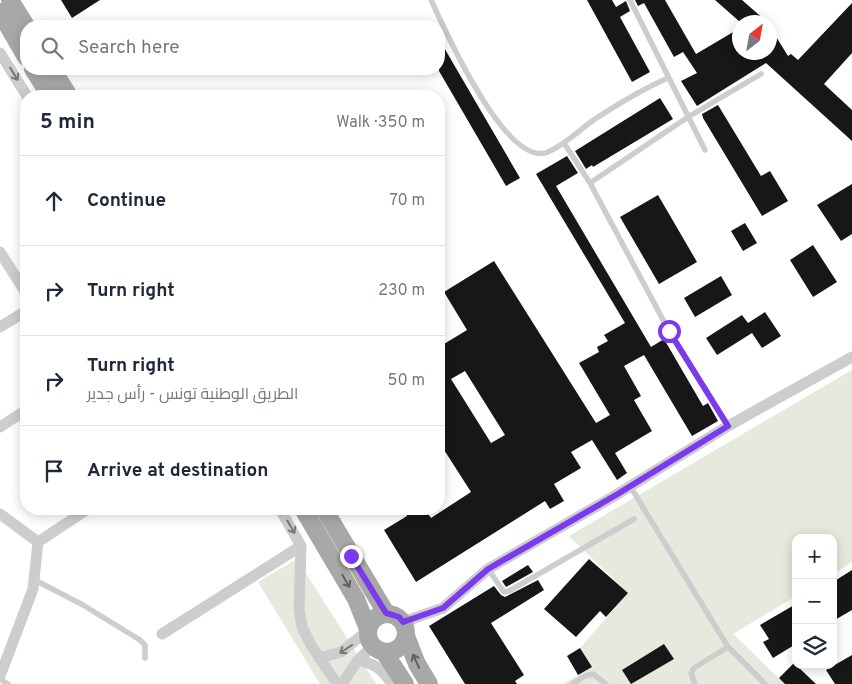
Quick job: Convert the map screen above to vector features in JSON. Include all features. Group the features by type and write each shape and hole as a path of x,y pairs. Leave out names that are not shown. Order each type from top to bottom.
{"main road":[{"path":"10,0 22,20"},
{"path":"0,12 20,47"},
{"path":"37,75 46,90"},
{"path":"56,75 65,90"},
{"path":"307,515 356,598 373,639 405,684"},
{"path":"328,515 386,613"},
{"path":"373,639 374,618 386,613 399,617 417,664 429,684"},
{"path":"373,639 390,652 400,647 405,629"}],"street":[{"path":"0,53 23,90"},
{"path":"0,252 20,284"},
{"path":"0,327 20,315"},
{"path":"405,629 443,608 488,569 728,426 852,357"},
{"path":"0,427 20,414"},
{"path":"0,514 38,542"},
{"path":"38,542 79,515"},
{"path":"283,515 301,546 299,610 302,627 336,684"},
{"path":"0,678 35,580 38,542"},
{"path":"162,634 301,546"},
{"path":"319,658 341,652 373,639"},
{"path":"342,684 373,639"},
{"path":"358,660 372,663 386,675 392,684"}],"lane":[{"path":"431,0 440,20"},
{"path":"630,0 705,150"},
{"path":"445,32 483,100 515,142 530,152 546,153 564,143 594,120 668,78"},
{"path":"590,183 688,117 761,74"},
{"path":"564,143 590,183 669,331 728,426"},
{"path":"630,486 728,647 765,684"},
{"path":"488,569 500,589 504,592 509,591 634,519"},
{"path":"35,580 83,605 140,640 145,646 145,658"},
{"path":"694,684 691,673 694,668 728,647"},
{"path":"572,684 585,676 593,674 606,684"},
{"path":"0,678 8,684"}],"shaded area":[{"path":"852,370 852,562 837,571 837,534 792,534 792,598 733,634 785,684 563,684 592,667 580,648 628,593 569,536"},
{"path":"297,559 376,684 320,684 258,582"}],"building":[{"path":"61,0 100,0 72,18"},
{"path":"587,0 612,0 616,7 626,1 630,11 620,17 650,72 632,82"},
{"path":"635,0 665,0 696,54 732,33 732,60 777,60 777,38 788,56 791,54 798,60 852,3 852,53 824,84 852,110 852,141 766,63 697,106 681,81 697,73 683,52 674,57 644,3 638,6"},
{"path":"715,0 742,0 759,15 732,15"},
{"path":"445,49 520,178 506,186 441,75 445,75"},
{"path":"660,98 673,119 593,167 592,165 586,169 575,151"},
{"path":"718,105 761,176 770,171 788,201 762,216 703,118 702,114"},
{"path":"567,156 578,173 556,186 651,347 664,339 703,406 708,403 718,421 692,436 644,355 624,366 641,396 634,400 652,431 615,453 627,473 617,480 592,440 571,452 581,468 554,484 564,501 550,509 545,501 416,582 384,530 406,515 429,515 431,518 436,515 445,515 445,509 471,492 445,451 445,343 467,330 445,291 494,261 596,423 610,415 579,363 599,352 597,347 608,341 604,335 625,323 536,174","holes":["465,371 505,435 491,443 451,379"]},
{"path":"852,184 852,234 841,241 817,205"},
{"path":"658,195 697,262 659,284 620,217"},
{"path":"745,223 757,243 743,251 731,231"},
{"path":"813,245 837,282 813,297 790,260"},
{"path":"721,276 732,295 695,317 684,298"},
{"path":"765,312 781,336 762,348 752,333 717,355 706,338 742,315 748,323"},
{"path":"589,559 628,593 606,617 600,611 576,637 544,609"},
{"path":"528,565 533,572 506,587 502,581"},
{"path":"852,570 852,610 837,619 837,579"},
{"path":"538,580 544,590 491,623 524,675 515,681 517,684 465,684 429,626 494,586 505,597"},
{"path":"792,606 792,646 773,658 763,642 769,639 760,625"},
{"path":"664,644 674,659 631,684 622,670"},
{"path":"580,648 592,667 578,675 567,656"},
{"path":"852,655 852,684 835,684 826,670 837,669 837,664"},
{"path":"792,665 792,669 800,669 816,684 785,684 779,678"}],"route":[{"path":"351,556 386,613 399,617 403,622 443,608 488,569 616,495 728,426 669,331"}]}
